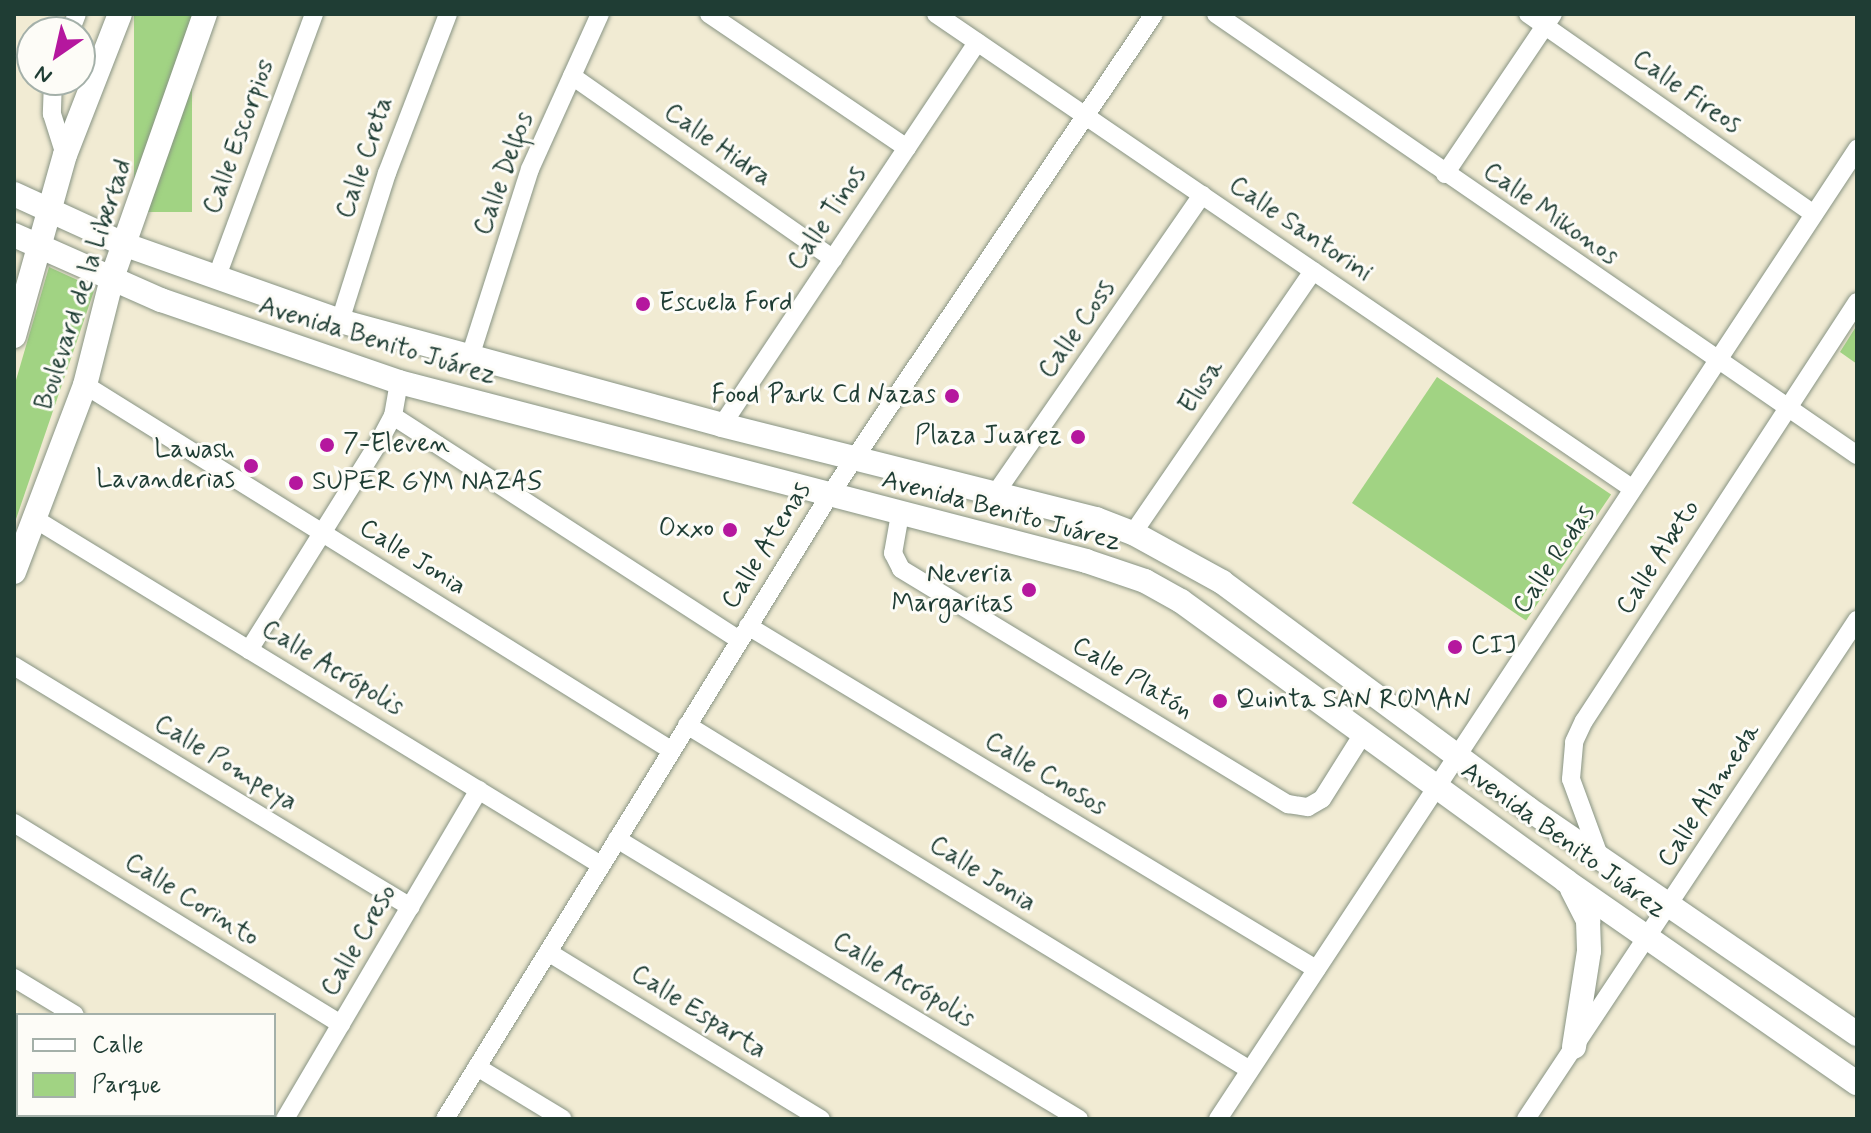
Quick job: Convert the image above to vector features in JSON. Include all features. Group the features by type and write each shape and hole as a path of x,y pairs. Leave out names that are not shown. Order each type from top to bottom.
{"main road":[{"name":"Boulevard de la Libertad","path":"14,336 65,155 120,14"},
{"name":"Boulevard de la Libertad","path":"14,572 85,385 112,278 205,14"},
{"name":"Avenida Benito Juárez","path":"14,194 123,244 340,321 722,425 1096,519 1133,533 1222,582 1600,858 1857,1034"},
{"name":"Avenida Benito Juárez","path":"14,235 39,248 254,334 399,382 1086,561 1145,581 1181,601 1566,881 1857,1083"},
{"path":"1566,881 1582,903 1588,921 1589,951 1574,1047"}],"street":[{"name":"Calle Escorpios","path":"216,279 314,14"},
{"name":"Calle Creta","path":"340,321 387,173 448,14"},
{"name":"Calle Delfos","path":"470,357 530,169 600,14"},
{"path":"709,14 907,148"},
{"name":"Calle Santorini","path":"936,14 1633,489"},
{"name":"Calle Atenas","path":"445,1119 829,496 1154,14"},
{"name":"Calle Mikonos","path":"1216,14 1717,362 1857,455"},
{"name":"Calle Fireos","path":"1528,14 1549,20 1814,214"},
{"path":"1445,174 1549,20"},
{"name":"Calle Tinos","path":"722,425 977,42"},
{"name":"Calle Hidra","path":"572,76 833,259"},
{"path":"53,96 52,114 65,155"},
{"name":"Calle Rodas","path":"1218,1119 1814,214 1850,167 1857,149"},
{"name":"Calle Coss","path":"995,494 1202,195"},
{"name":"Elusa","path":"1133,533 1313,271"},
{"name":"Calle Abeto","path":"1600,858 1571,779 1574,742 1584,721 1857,302"},
{"path":"249,650 393,416 399,382"},
{"name":"Calle Jonia","path":"85,385 671,750"},
{"name":"Calle Cnosos","path":"393,416 743,633 1316,969"},
{"name":"Calle Platón","path":"900,514 893,553 901,569 1288,804 1308,807 1322,799 1363,734"},
{"name":"Calle Acrópolis","path":"35,519 601,865"},
{"name":"Calle Alameda","path":"1526,1119 1857,620"},
{"name":"Calle Pompeya","path":"14,666 410,907"},
{"name":"Calle Jonia","path":"687,725 1250,1070"},
{"name":"Calle Creso","path":"285,1119 479,790"},
{"name":"Calle Corinto","path":"17,831 341,1024"},
{"name":"Calle Acrópolis","path":"617,839 1079,1119"},
{"name":"Calle Esparta","path":"548,952 821,1119"},
{"path":"14,978 72,1013"},
{"path":"477,1067 563,1119"}],"green space":[{"path":"134,14 192,14 192,212 134,212"},
{"path":"49,267 95,288 14,525 14,387"},
{"path":"1857,325 1857,364 1840,352"},
{"path":"1437,377 1611,494 1526,620 1352,503"}],"place":[{"name":"Escuela Ford","path":"643,304"},
{"name":"Food Park Cd Nazas","path":"952,396"},
{"name":"Plaza Juarez","path":"1078,437"},
{"name":"7-Eleven","path":"327,445"},
{"name":"Lawash Lavanderias","path":"251,466"},
{"name":"SUPER GYM NAZAS","path":"296,483"},
{"name":"Oxxo","path":"730,530"},
{"name":"Neveria Margaritas","path":"1029,590"},
{"name":"CIJ","path":"1455,647"},
{"name":"Quinta SAN ROMAN","path":"1220,701"}]}
